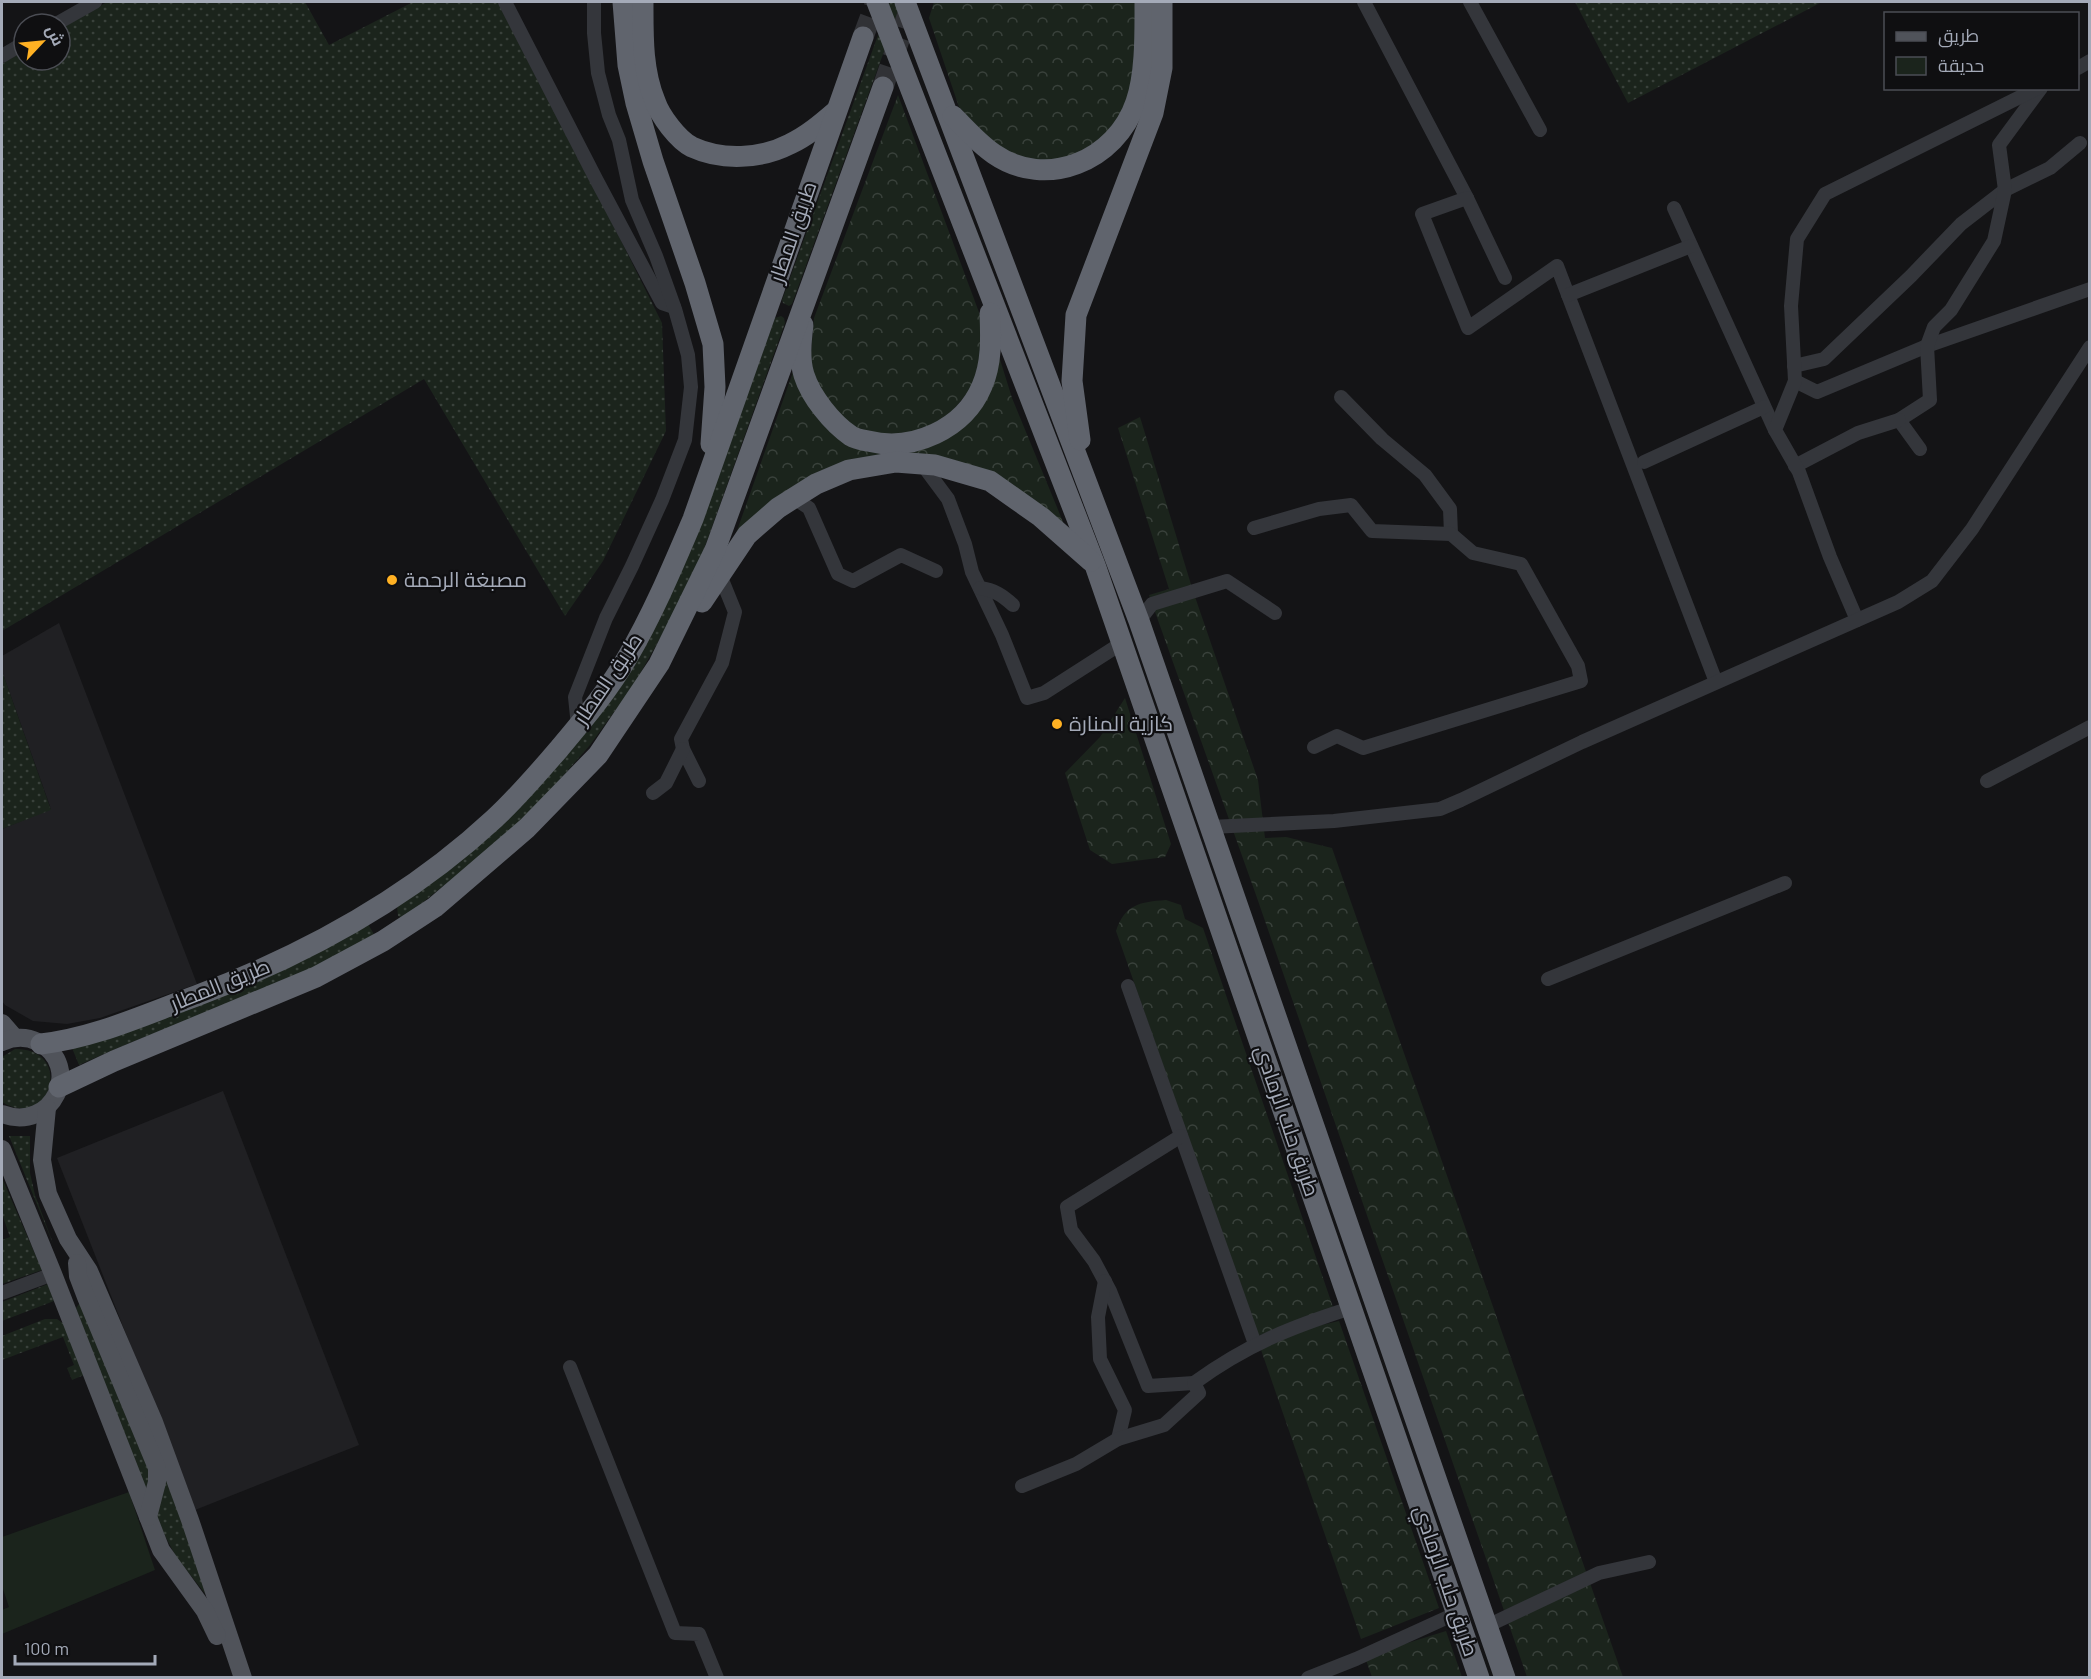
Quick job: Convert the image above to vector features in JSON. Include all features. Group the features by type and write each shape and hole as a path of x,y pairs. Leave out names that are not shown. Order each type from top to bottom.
{"highway":[{"path":"623,2 628,65 636,103 653,161 695,283 712,344 715,387 708,476"},
{"path":"644,2 643,30 648,80 655,104 670,128 691,146 729,157 749,156 788,145 806,135 835,111"},
{"name":"طريق حلب الرمادي","path":"877,2 1095,565 1479,1677"},
{"path":"905,2 1128,591"},
{"path":"948,111 993,154 1025,168 1053,170 1072,167 1088,160 1114,138 1128,119 1136,102 1140,86 1145,32 1145,2"},
{"path":"1128,591 1084,465 1072,381 1076,315 1153,113 1162,68 1162,2"},
{"name":"طريق المطار","path":"41,1044 68,1041 110,1028 260,970 323,940 380,906 438,867 495,818 578,726 627,659 668,578 693,519 863,37"},
{"name":"طريق المطار","path":"59,1087 114,1061 316,977 395,933 435,907 527,828 598,755 659,664 715,549 883,87"},
{"path":"807,294 800,349 804,375 825,414 853,437 881,444 904,444 946,430 976,398 987,371 992,343 988,292"},
{"path":"768,303 798,317"},
{"path":"659,664 747,535 778,508 816,484 849,470 896,462 935,465 990,482 1041,517 1095,565"},
{"name":"طريق حلب الرمادي","path":"1128,591 1505,1677"},
{"path":"380,906 395,933"}],"main road":[{"path":"2,1023 8,1040 25,1038 41,1044 51,1052 60,1074 55,1098 47,1108 26,1118 14,1118 2,1114"},
{"path":"47,1108 42,1160 48,1194 73,1247 89,1271 89,1286 158,1468 158,1482 148,1517"},
{"path":"2,1149 165,1557 209,1618 232,1677"},
{"path":"53,1274 64,1251 73,1247"},
{"path":"64,1303 89,1286"},
{"path":"89,1286 157,1431 243,1677"}],"street":[{"path":"72,15 94,2"},
{"path":"505,2 663,303 674,307"},
{"path":"578,726 574,697 606,618 633,566 662,500 685,440 691,387 688,355 674,307 656,256 632,200 619,140 606,105 598,73 594,2"},
{"path":"1364,2 1467,198 1505,278"},
{"path":"1470,2 1540,130"},
{"path":"1775,430 1795,381 1791,306 1797,239 1825,194 2035,90"},
{"path":"1795,466 1858,433 1899,420 1929,400 1926,346 1934,327 1951,309 1994,241 2005,190 2000,145 2038,90"},
{"path":"1794,366 1824,359 1911,276 1961,224 2005,190 2050,168 2080,143"},
{"path":"1467,198 1422,214 1468,328 1557,266 1716,682"},
{"path":"1674,208 1764,407 1795,466 1857,620"},
{"path":"1568,295 1691,246"},
{"path":"1795,381 1817,392 1926,346 2090,289"},
{"path":"1209,821 1334,821 1440,808 1582,742 1898,602 1932,581 1972,529 2090,347"},
{"path":"691,387 714,369"},
{"path":"1341,397 1382,439 1425,475 1450,509 1451,534"},
{"path":"1644,462 1764,407"},
{"path":"1899,420 1920,449"},
{"path":"922,464 948,499 965,544 972,572 1002,635 1027,698 1044,693 1122,643"},
{"path":"794,498 809,508 838,574 853,581 901,555 936,571"},
{"path":"1254,528 1319,508 1351,505 1372,531 1451,534 1473,553 1521,564 1578,666 1581,681 1363,748 1337,736 1314,747"},
{"path":"699,781 683,749 681,739 722,663 735,612 720,575"},
{"path":"1138,621 1152,604 1227,581 1275,614"},
{"path":"980,588 991,589 1001,594 1013,605"},
{"path":"1987,781 2090,727"},
{"path":"653,793 666,783 683,749"},
{"path":"1548,978 1785,883"},
{"path":"1128,986 1255,1344"},
{"path":"1181,1136 1067,1207 1071,1230 1094,1261 1105,1281 1148,1386 1194,1383 1255,1344 1297,1325 1351,1308"},
{"path":"2,1293 53,1274"},
{"path":"1105,1281 1098,1317 1100,1359 1125,1410 1118,1439"},
{"path":"570,1367 675,1633 699,1634 717,1677"},
{"path":"1022,1486 1076,1464 1118,1439 1164,1425 1198,1393 1194,1383"},
{"path":"1487,1626 1599,1573 1648,1562"},
{"path":"1308,1677 1356,1659 1457,1613"}],"shaded area":[{"path":"59,623 197,984 100,1018 67,1024 33,1021 2,1001 2,829 51,809 2,671 2,656"},
{"path":"223,1091 359,1445 195,1510 57,1158"}],"green space":[{"path":"107,2 305,2 329,45 413,2 502,2 662,323 666,431 603,561 565,616 424,379 2,631 2,64 12,58 12,72 72,72 72,22"},
{"path":"890,2 902,2 792,304 789,306 782,300"},
{"path":"934,2 1138,2 1139,31 1128,101 1116,126 1096,144 1056,163 1021,158 1000,149 959,107 929,18"},
{"path":"1575,2 1819,2 1820,3 1628,103"},
{"path":"898,95 980,315 982,351 972,387 946,419 905,436 864,432 844,422 826,405 810,365 814,318"},
{"path":"781,316 785,323 693,580 633,686 590,745 549,792 495,845 403,918 398,916 397,906 577,742 715,484 775,318"},
{"path":"998,353 1012,398 1068,534 1010,486 880,459 733,542 793,372 849,445 871,452 891,452 945,438"},
{"path":"1140,417 1193,591 1258,780 1265,838 1286,837 1332,848 1623,1677 1527,1677 1256,895 1149,595 1169,589 1118,428"},
{"path":"2,671 51,810 2,829"},
{"path":"1125,698 1171,844 1165,857 1112,864 1090,850 1065,773 1100,737"},
{"path":"1166,900 1181,905 1185,919 1203,928 1333,1307 1258,1336 1116,931 1124,915 1135,906"},
{"path":"368,924 375,936 325,963 289,980 79,1065 72,1048"},
{"path":"15,1049 33,1052 45,1061 50,1073 49,1086 44,1098 33,1106 19,1108 2,1102 2,1057"},
{"path":"9,1136 30,1136 30,1173 35,1195 54,1246"},
{"path":"2,1178 42,1270 2,1284 2,1240 10,1237 2,1214"},
{"path":"48,1284 54,1301 2,1321 2,1302"},
{"path":"82,1300 152,1470 145,1493 76,1308"},
{"path":"45,1319 57,1319 64,1324 84,1375 72,1380 67,1368 74,1365 63,1337 2,1360 2,1336"},
{"path":"1339,1321 1439,1608 1361,1639 1259,1344 1282,1334"},
{"path":"167,1478 211,1601 176,1557 155,1516"},
{"path":"129,1492 155,1570 2,1634 2,1610 9,1607 2,1586 2,1537"},
{"path":"1446,1631 1462,1677 1372,1677 1366,1660 1398,1646"}],"tunnel":[{"path":"863,37 876,2"},
{"path":"883,87 912,2"}],"place":[{"name":"مصبغة الرحمة","path":"392,580"},
{"name":"كازية المنارة","path":"1057,724"}]}
